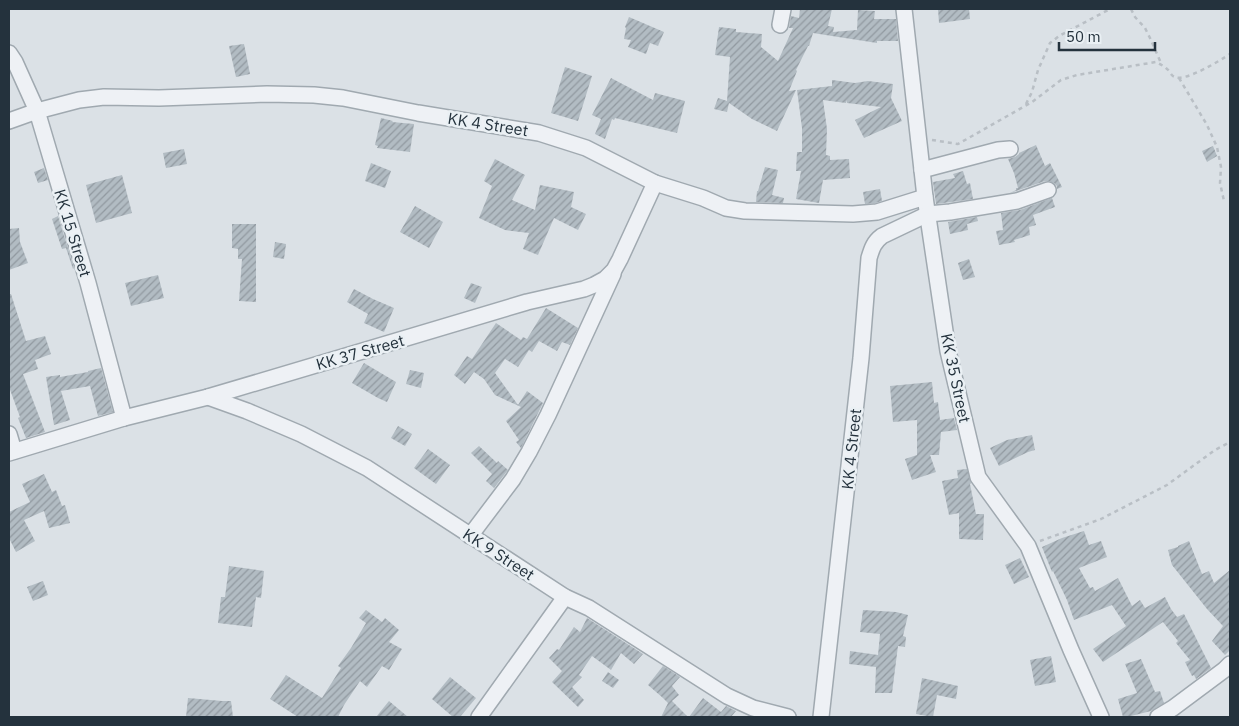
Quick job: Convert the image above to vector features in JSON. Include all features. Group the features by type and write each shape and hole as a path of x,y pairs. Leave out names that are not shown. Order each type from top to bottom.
{"street":[{"path":"780,25 783,9"},
{"name":"KK 35 Street","path":"904,9 925,198 948,351 978,477 1028,546 1101,717"},
{"name":"KK 15 Street","path":"9,53 37,111 88,284 124,418"},
{"name":"KK 4 Street","path":"9,121 37,111 79,100 104,96 159,98 267,94 314,95 342,98 539,133 586,148 656,182 690,193 726,208 745,211 854,214 877,212 925,198"},
{"path":"922,170 998,150 1010,149"},
{"name":"KK 37 Street","path":"11,452 124,418 208,397 527,302 584,289 605,279 614,270 656,182"},
{"name":"KK 4 Street","path":"821,717 861,358 869,258 872,248 876,240 882,236 928,214 1017,201 1048,190"},
{"path":"470,536 513,479 530,452 614,270"},
{"name":"KK 9 Street","path":"208,397 248,411 301,434 367,468 565,597 589,608 751,713 788,717"},
{"path":"9,434 11,452"},
{"path":"479,717 565,597"},
{"path":"1158,717 1173,708 1230,664"}],"path":[{"path":"1025,106 1050,43 1059,36 1110,9"},
{"path":"1131,9 1135,17 1145,28 1161,64"},
{"path":"918,136 958,144 1025,106 1061,80 1078,75 1156,62 1161,64 1173,76 1185,78 1230,54"},
{"path":"1179,78 1207,125 1217,147 1221,167 1220,183 1224,201"},
{"path":"1028,546 1100,519 1167,486 1230,442"}],"building":[{"path":"800,9 832,9 828,26 834,27 833,32 857,30 858,10 875,11 874,19 896,19 898,41 877,41 877,43 813,33 809,46 796,70 789,91 796,90 777,131 752,119 729,103 727,112 714,109 718,98 727,101 730,57 715,55 719,27 736,29 736,32 762,34 761,47 778,61 793,28 789,28 791,16 799,18"},
{"path":"938,9 969,9 970,19 939,23"},
{"path":"629,17 664,32 658,46 650,43 646,54 628,47 631,40 624,39 625,27"},
{"path":"244,44 250,74 236,77 229,46"},
{"path":"565,67 592,76 578,121 551,113"},
{"path":"611,78 653,100 655,93 685,101 677,133 615,118 614,120 612,119 605,139 595,134 601,119 592,115"},
{"path":"832,80 893,84 891,98 902,121 864,138 855,120 881,107 847,103 846,100 846,103 823,100 827,129 826,155 830,156 830,160 849,159 850,178 823,180 819,203 796,199 801,171 796,171 797,152 802,152 802,128 797,90 832,86"},
{"path":"381,118 392,122 414,124 410,152 377,148 378,146 375,145"},
{"path":"1036,145 1045,166 1050,163 1062,187 1057,189 1054,183 1045,181 1010,193 1018,188 1008,159"},
{"path":"1213,146 1217,156 1207,162 1202,151"},
{"path":"184,149 187,164 166,168 163,153"},
{"path":"495,159 525,175 512,200 535,210 540,185 574,192 571,207 586,214 578,230 554,218 538,255 523,249 529,233 505,230 479,218 492,186 484,181"},
{"path":"371,163 391,171 385,188 365,181"},
{"path":"765,167 778,170 772,195 784,198 783,203 756,202 757,191"},
{"path":"44,168 48,180 38,183 34,172"},
{"path":"963,171 967,184 970,183 973,199 936,204 933,182 955,178 953,174"},
{"path":"122,175 132,213 96,223 86,185"},
{"path":"880,189 882,201 865,204 863,192"},
{"path":"1052,198 1055,207 1033,215 1036,225 1029,227 1030,235 1014,240 1015,242 999,245 996,231 1003,230 1001,213 1020,210"},
{"path":"415,206 443,222 429,248 400,232"},
{"path":"58,216 73,269 66,248 62,249 52,219"},
{"path":"977,217 978,221 967,224 968,230 950,234 948,222"},
{"path":"232,224 256,224 256,302 239,301 242,259 238,259 238,249 232,248"},
{"path":"19,228 20,242 28,263 9,270 9,229"},
{"path":"275,242 286,244 284,259 273,257"},
{"path":"969,259 975,277 963,280 958,263"},
{"path":"158,275 164,298 131,306 125,283"},
{"path":"471,283 482,287 475,303 464,298"},
{"path":"354,289 394,308 384,332 364,323 368,314 347,302"},
{"path":"9,294 11,294 26,341 45,336 51,354 35,360 38,369 23,374 45,432 26,438 9,387"},
{"path":"546,308 578,328 570,345 562,342 557,351 539,341 532,352 529,350 518,367 505,359 495,373 518,405 527,391 543,403 521,448 516,442 519,440 506,421 521,407 495,395 484,379 474,372 465,384 454,375 467,356 472,359 496,323 521,340 523,337 527,339"},
{"path":"364,363 396,382 387,402 352,383"},
{"path":"101,368 113,412 98,416 90,386 61,391 70,420 54,425 46,377 60,375 60,377"},
{"path":"410,370 424,373 421,388 406,384"},
{"path":"932,382 934,403 938,402 940,420 954,418 957,430 941,432 939,455 930,455 936,472 912,480 905,459 917,455 917,420 893,422 890,386"},
{"path":"398,426 412,434 405,446 391,438"},
{"path":"1032,435 1035,450 999,466 990,448 1007,440"},
{"path":"479,446 497,463 498,461 508,470 494,488 486,481 492,474 471,453"},
{"path":"428,449 450,465 436,484 414,468"},
{"path":"967,469 976,514 984,514 983,540 959,539 959,513 949,515 942,481 958,478 957,470"},
{"path":"44,474 52,492 56,490 62,506 65,505 70,523 49,528 44,511 24,520 35,541 16,552 9,538 9,512 30,502 22,484"},
{"path":"1084,531 1089,545 1101,541 1107,557 1079,568 1090,588 1093,587 1095,591 1118,578 1132,606 1140,600 1145,608 1165,597 1177,617 1184,614 1211,668 1196,679 1194,675 1192,676 1185,662 1190,660 1176,643 1178,641 1163,622 1103,662 1093,649 1126,626 1112,605 1074,620 1067,600 1052,572 1042,547"},
{"path":"1189,541 1202,574 1209,571 1214,583 1230,570 1230,650 1225,655 1212,641 1223,626 1172,565 1168,550"},
{"path":"1020,558 1029,577 1014,584 1005,565"},
{"path":"229,566 264,571 261,598 256,597 252,627 218,623 221,597 225,597"},
{"path":"43,581 48,595 33,601 27,587"},
{"path":"366,610 382,622 385,618 399,630 389,642 402,649 389,670 382,666 367,687 360,681 338,717 298,717 270,699 286,675 322,698 341,668 338,666 366,623 359,618"},
{"path":"863,610 896,612 908,615 903,636 906,637 905,647 898,646 892,693 875,693 876,667 849,664 850,651 878,655 880,634 860,632"},
{"path":"587,618 643,654 634,664 621,653 611,670 592,656 579,675 582,677 572,687 584,700 578,707 552,682 562,671 549,658 557,649 559,650 574,627 580,632"},
{"path":"1051,656 1056,682 1035,686 1030,660"},
{"path":"1141,659 1155,692 1160,691 1164,703 1151,711 1123,717 1118,699 1137,693 1125,664"},
{"path":"663,666 680,677 672,686 679,695 672,701 688,717 661,717 668,703 648,685"},
{"path":"608,672 619,680 613,688 602,681"},
{"path":"450,677 476,698 460,717 453,717 432,699"},
{"path":"922,678 958,686 956,699 937,695 933,717 916,714"},
{"path":"188,698 231,701 233,717 186,717"},
{"path":"703,698 721,712 726,706 736,711 731,717 689,717"},
{"path":"389,701 408,717 376,717"}]}
